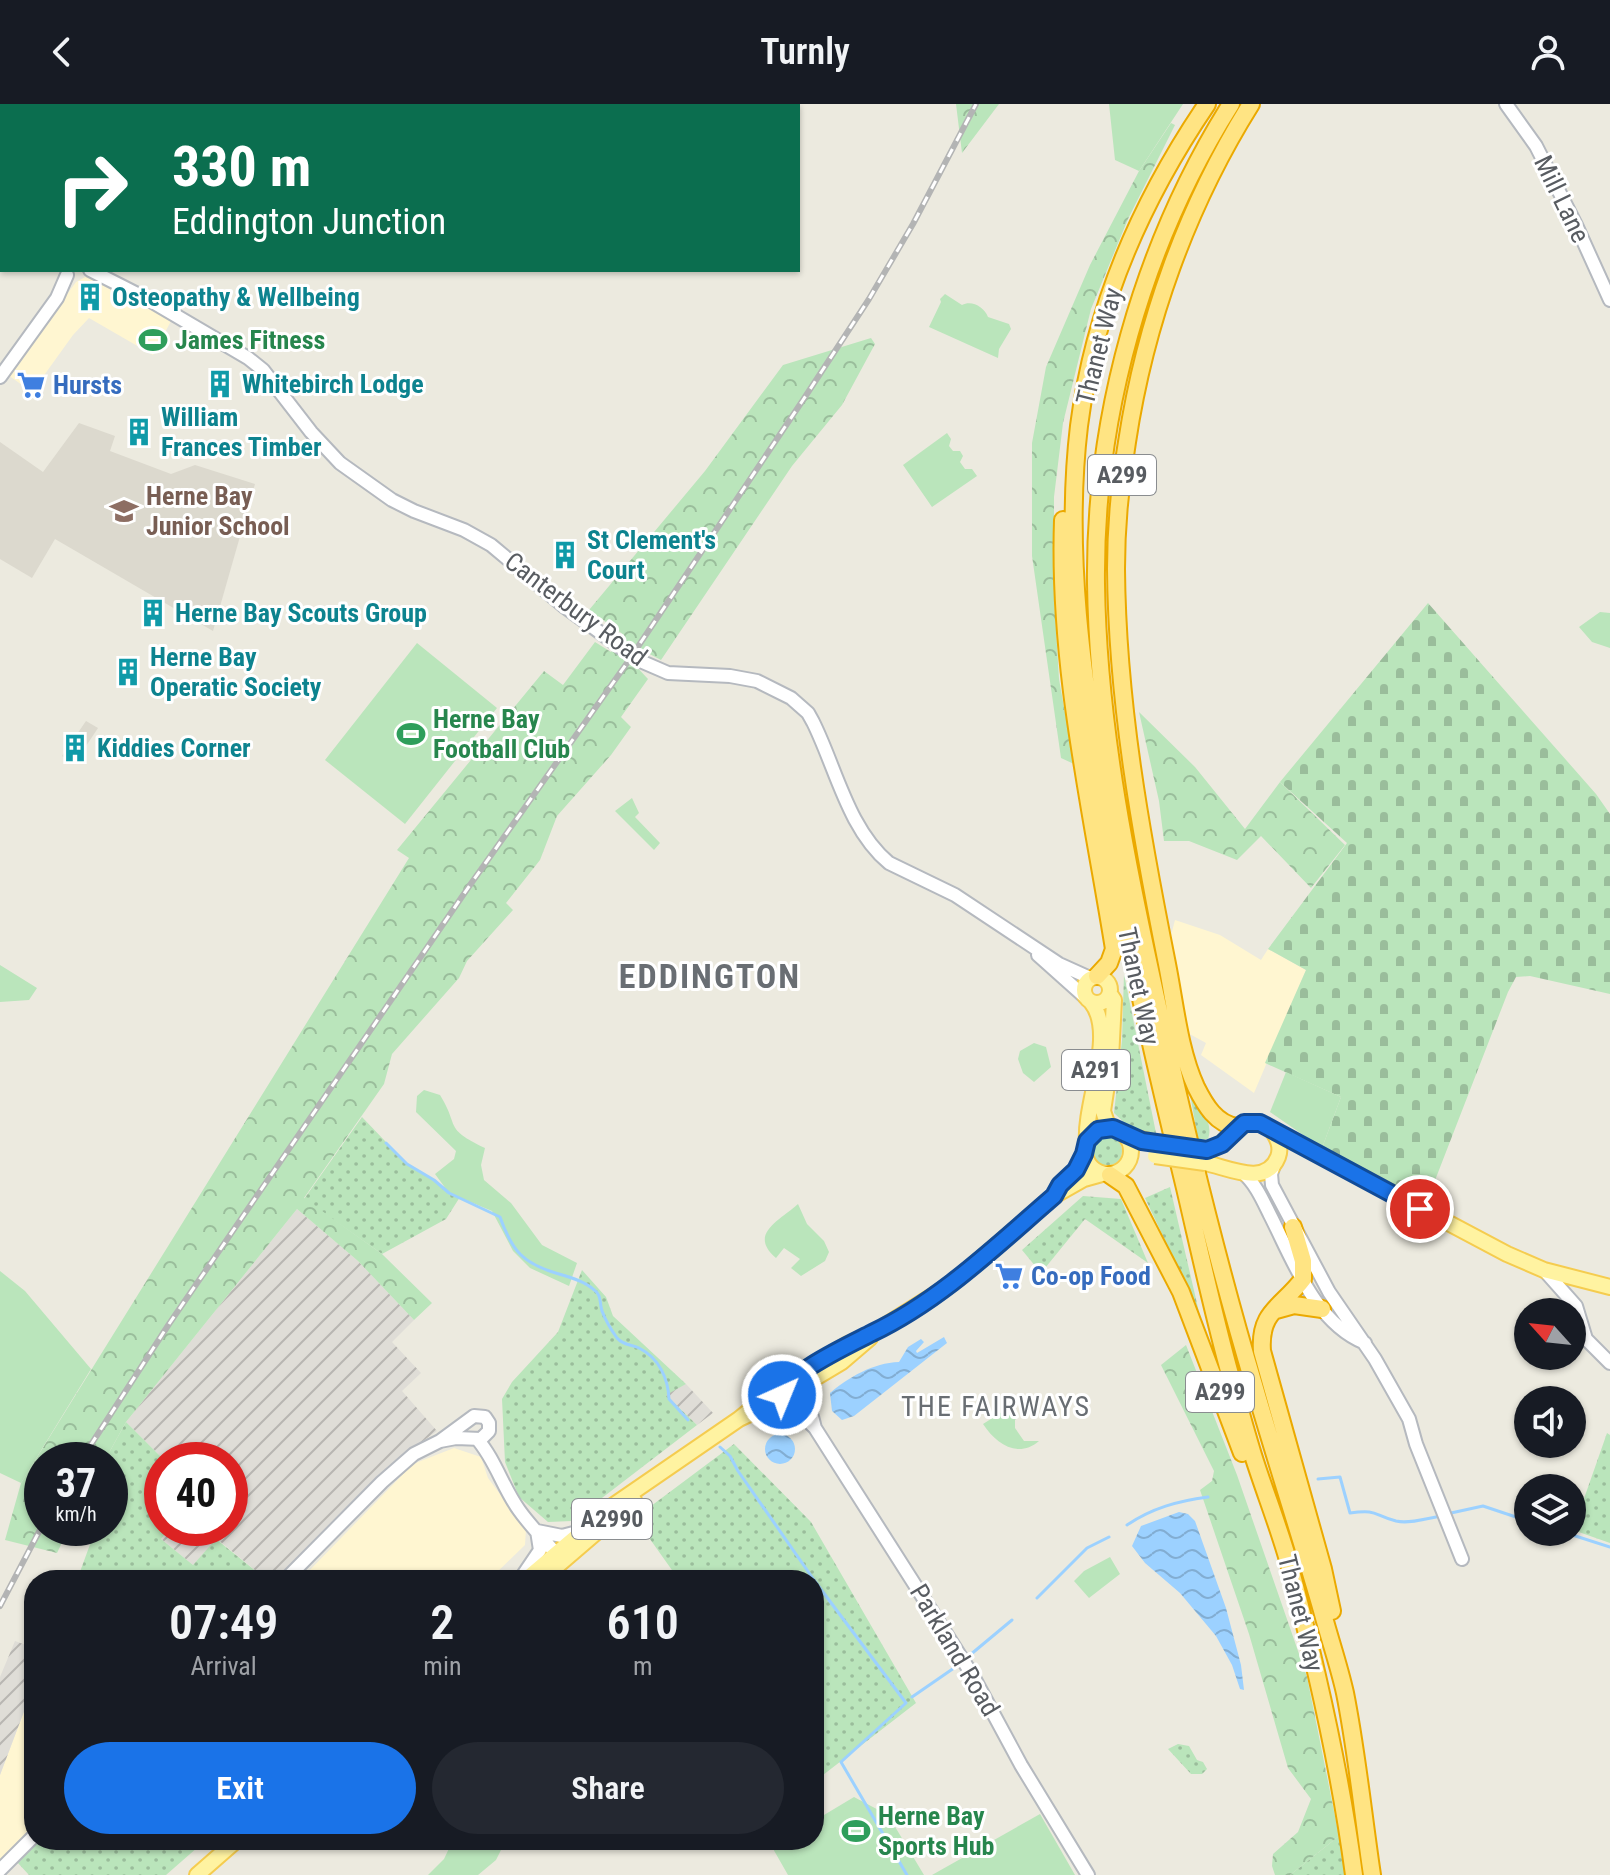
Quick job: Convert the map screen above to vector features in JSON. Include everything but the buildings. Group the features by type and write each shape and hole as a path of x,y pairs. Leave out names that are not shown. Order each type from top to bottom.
{"highway":[{"name":"Thanet Way","path":"1207,104 1154,191 1128,245 1098,335 1079,425 1073,504 1079,625 1097,765 1131,954 1226,1360 1252,1453 1287,1555 1305,1624 1344,1803 1354,1875"},
{"name":"Thanet Way","path":"1231,104 1200,157 1162,239 1131,329 1118,379 1099,515 1096,583 1099,652 1114,773 1141,930 1195,1170 1245,1354 1344,1692 1372,1875"},
{"name":"A299","path":"1233,1133 1215,1116 1193,1080 1184,1046 1152,888 1132,767 1122,684 1116,567 1123,467 1134,400 1162,296 1207,184 1251,104"},
{"name":"A299","path":"1079,425 1069,443 1064,504 1064,606 1073,713 1114,949 1109,963 1094,977"},
{"path":"1152,888 1164,919 1171,927"},
{"name":"A299","path":"1106,1174 1126,1186 1181,1292 1305,1624"},
{"path":"1271,1311 1303,1279 1303,1261 1293,1227"},
{"path":"1271,1311 1294,1305 1322,1309"},
{"name":"A299","path":"1271,1311 1263,1328 1262,1351 1323,1569 1344,1692"}],"main road":[{"path":"1088,999 1100,1003 1110,994 1108,982 1094,977"},
{"name":"A291","path":"1088,999 1084,987 1094,977"},
{"name":"Thanet Way","path":"1110,994 1114,1000 1112,1039 1103,1111 1107,1123 1119,1132"},
{"name":"Thanet Way","path":"1085,1148 1100,1032 1098,1010 1088,999"},
{"path":"1204,1156 1233,1133 1255,1122 1488,1244 1544,1270 1610,1287"},
{"path":"1270,1128 1279,1141 1276,1160"},
{"path":"1156,1150 1139,1157 1123,1169 1106,1174 1090,1167 1085,1148 1098,1130 1119,1132 1156,1150 1204,1156 1240,1172 1259,1174 1286,1154 1314,1152"},
{"path":"1119,1132 1131,1146 1127,1164"},
{"name":"A2990","path":"1054,1196 1060,1185 1076,1170 1085,1148"},
{"name":"A2990","path":"549,1570 581,1531 771,1393 788,1389 854,1354 875,1332 955,1281 1054,1196 1084,1179 1106,1174"},
{"name":"A2990","path":"540,1570 627,1506 659,1474"},
{"path":"197,1875 226,1850"}],"street":[{"name":"Mill Lane","path":"1506,104 1536,146 1610,300"},
{"name":"Canterbury Road","path":"94,272 151,301 248,358 263,370 311,432 340,463 392,500 464,530 491,545 565,607 638,660 668,673 743,678 791,698 813,722 857,822 877,853 889,863 971,904 1071,971 1094,977"},
{"path":"0,377 57,298 65,273"},
{"name":"Canterbury Road","path":"1031,946 1052,969 1088,999"},
{"path":"1276,1160 1271,1181 1329,1292 1365,1343 1409,1419 1462,1559"},
{"path":"1240,1172 1264,1203 1322,1309 1349,1337 1365,1343"},
{"path":"1544,1270 1576,1306 1586,1339 1610,1363"},
{"name":"Parkland Road","path":"788,1389 807,1403 815,1428 973,1676 1021,1765 1088,1875"},
{"path":"295,1570 400,1465 474,1416 482,1416 489,1423 496,1471"},
{"path":"468,1421 466,1429 486,1449 520,1512 559,1557"},
{"path":"440,1441 485,1437 489,1431"},
{"path":"537,1531 562,1536 581,1531"},
{"path":"527,1570 540,1550 537,1531"},
{"path":"0,1870 24,1846"}],"shaded area":[{"path":"87,276 99,278 171,321 153,355 89,318 32,392 8,375 76,282"},
{"name":"Herne Bay Junior School","path":"79,423 115,436 110,451 171,474 195,465 255,484 213,631 55,539 32,578 0,559 0,442 43,472"},
{"path":"86,721 98,728 74,764 62,756"},
{"path":"1175,920 1220,935 1261,960 1268,949 1306,970 1254,1093 1201,1055 1206,1043 1186,1032 1170,939"},
{"path":"297,1209 358,1261 414,1320 392,1342 421,1373 402,1391 437,1431 388,1466 284,1570 255,1570 226,1546 248,1546 248,1442 146,1442 126,1422"},
{"path":"686,1384 713,1413 697,1425 665,1394"},
{"path":"454,1448 481,1457 488,1478 526,1529 525,1545 499,1570 310,1570 413,1464"},
{"path":"170,1546 211,1546 193,1565"},
{"path":"15,1641 24,1644 24,1711 0,1775 0,1677"},
{"path":"24,1711 24,1837 0,1862 0,1775"}],"green space":[{"path":"956,104 999,104 962,153"},
{"path":"1109,104 1183,104 1139,171 1115,160"},
{"path":"1171,123 1175,125 1128,219 1091,309 1063,423 1054,497 1054,597 1059,679 1074,764 1061,758 1032,556 1032,443 1046,367 1090,265 1139,171"},
{"path":"945,294 962,305 977,305 988,317 1009,324 1011,329 999,349 998,358 929,327"},
{"path":"871,338 875,344 842,405 792,466 661,660 642,650 633,663 648,679 621,717 631,727 611,755 557,816 540,860 506,903 513,910 467,961 459,978 392,1054 384,1084 304,1198 382,1254 432,1303 414,1320 358,1261 297,1209 126,1422 115,1442 46,1442 409,858 397,850 544,671 563,685 595,642 611,652 624,635 589,610 705,471 783,365"},
{"path":"947,433 951,439 949,446 963,456 960,462 977,476 932,507 903,465"},
{"path":"1428,603 1596,794 1610,814 1610,994 1530,976 1516,977 1427,1201 1322,1148 1341,1097 1265,1063 1306,970 1268,949 1347,843 1280,782"},
{"path":"1600,612 1610,613 1610,648 1592,642 1579,627"},
{"name":"Herne Bay Football Club","path":"417,643 497,708 405,824 325,760"},
{"path":"1139,712 1195,767 1245,829 1280,782 1345,845 1311,888 1261,836 1237,860 1189,841 1164,841 1159,801"},
{"path":"632,798 639,813 635,817 660,843 654,850 615,811"},
{"path":"0,965 37,988 29,1000 0,1002"},
{"path":"1124,974 1156,1133 1132,1130 1114,1113 1122,1040"},
{"path":"1034,1043 1046,1047 1051,1067 1034,1082 1023,1073 1018,1059 1020,1051"},
{"path":"1286,1072 1341,1097 1322,1148 1270,1112"},
{"path":"424,1090 440,1095 458,1131 485,1148 481,1165 484,1180 511,1203 542,1245 577,1263 569,1286 530,1268 513,1251 492,1211 449,1193 435,1174 454,1159 456,1151 416,1112 417,1096"},
{"path":"1190,1094 1208,1121 1208,1139 1198,1139"},
{"path":"362,1117 407,1164 460,1197 446,1219 382,1254 304,1199"},
{"path":"1107,1136 1118,1140 1122,1151 1118,1162 1107,1166 1096,1162 1092,1151 1096,1140"},
{"path":"1170,1187 1199,1312 1145,1198"},
{"path":"1083,1196 1121,1199 1148,1263 1085,1219 1041,1273 1022,1250"},
{"path":"798,1204 807,1224 824,1241 829,1252 825,1261 801,1276 791,1268 800,1259 784,1248 776,1258 765,1242 769,1228"},
{"path":"582,1270 606,1297 613,1316 686,1384 666,1395 697,1425 572,1521 548,1522 519,1497 505,1462 502,1399 512,1382 558,1332"},
{"path":"0,1271 25,1291 91,1369 46,1442 24,1442 24,1478 21,1483 0,1473"},
{"path":"1186,1345 1237,1475 1307,1677 1339,1836 1290,1875 1275,1875 1273,1854 1298,1832 1311,1799 1288,1768 1249,1634 1200,1490 1212,1481 1214,1471 1161,1365"},
{"path":"1013,1405 1019,1416 1015,1420 1015,1428 1024,1441 1039,1441 1023,1449 1001,1443 983,1424"},
{"path":"126,1422 146,1442 144,1546 170,1546 193,1565 210,1546 225,1546 255,1570 81,1570 89,1546 128,1546 128,1442 115,1442"},
{"path":"1607,1433 1610,1435 1610,1543 1586,1535 1586,1493"},
{"path":"734,1444 811,1522 916,1703 824,1774 824,1570 672,1570 635,1518"},
{"path":"24,1478 24,1545 5,1540"},
{"path":"29,1546 60,1546 57,1553"},
{"path":"1110,1557 1120,1574 1089,1598 1074,1581 1084,1571"},
{"path":"1178,1744 1189,1746 1197,1760 1203,1762 1207,1769 1202,1774 1191,1774 1168,1749"},
{"name":"Herne Bay Sports Hub","path":"854,1797 888,1815 924,1875 788,1875 774,1850 824,1850 824,1815"},
{"name":"Herne Bay Sports Hub","path":"1040,1814 1075,1875 932,1875"},
{"path":"1339,1836 1345,1875 1290,1875"},
{"path":"29,1850 195,1850 166,1875 29,1875 17,1862"},
{"path":"448,1850 501,1850 496,1860 478,1875 428,1875"}],"water":[{"path":"944,1337 947,1343 854,1416 842,1420 832,1411 830,1393 845,1382 871,1368 899,1362 908,1347 921,1339 924,1342 917,1353"},
{"path":"780,1434 791,1438 795,1449 791,1460 780,1464 769,1460 765,1449 769,1438"},
{"path":"1179,1512 1188,1514 1195,1521 1226,1608 1241,1665 1244,1690 1240,1689 1232,1665 1216,1636 1180,1593 1145,1563 1132,1546 1141,1526"}],"waterway":[{"path":"386,1143 407,1164 449,1193 500,1217 514,1247 528,1261 596,1291 603,1314 617,1338 646,1352 657,1363 667,1384 669,1399 688,1420"},
{"path":"720,1447 730,1456 807,1570"},
{"path":"1318,1479 1340,1477 1350,1513 1371,1512 1401,1522 1436,1517"},
{"path":"1127,1525 1166,1506 1208,1497"},
{"path":"1451,1513 1483,1506 1514,1516"},
{"path":"1037,1598 1087,1548 1109,1537"},
{"path":"1586,1539 1610,1547"},
{"path":"824,1593 906,1703 841,1762 907,1875"},
{"path":"970,1655 1012,1620"},
{"path":"912,1697 954,1668"}],"railway":[{"path":"93,1442 169,1324 470,885 627,663 803,400 869,299 913,224 976,104"},
{"path":"0,1606 32,1546"}],"place":[{"name":"Osteopathy & Wellbeing","path":"90,297"},
{"name":"James Fitness","path":"153,340"},
{"name":"Whitebirch Lodge","path":"220,384"},
{"name":"Hursts","path":"31,385"},
{"name":"William Frances Timber","path":"139,432"},
{"name":"Herne Bay Junior School","path":"124,511"},
{"name":"St Clement's Court","path":"565,555"},
{"name":"Herne Bay Scouts Group","path":"153,613"},
{"name":"Herne Bay Operatic Society","path":"128,672"},
{"name":"Herne Bay Football Club","path":"411,734"},
{"name":"Kiddies Corner","path":"75,748"},
{"name":"Co-op Food","path":"1009,1276"},
{"name":"Herne Bay Sports Hub","path":"856,1831"}],"district":[{"name":"EDDINGTON","path":"710,976"},
{"name":"THE FAIRWAYS","path":"996,1406"}],"route":[{"path":"782,1395 784,1387 810,1367 875,1332 960,1277 1054,1196 1060,1185 1076,1170 1087,1141 1098,1130 1113,1128 1142,1141 1207,1150 1217,1148 1244,1123 1265,1124 1420,1209"}]}
